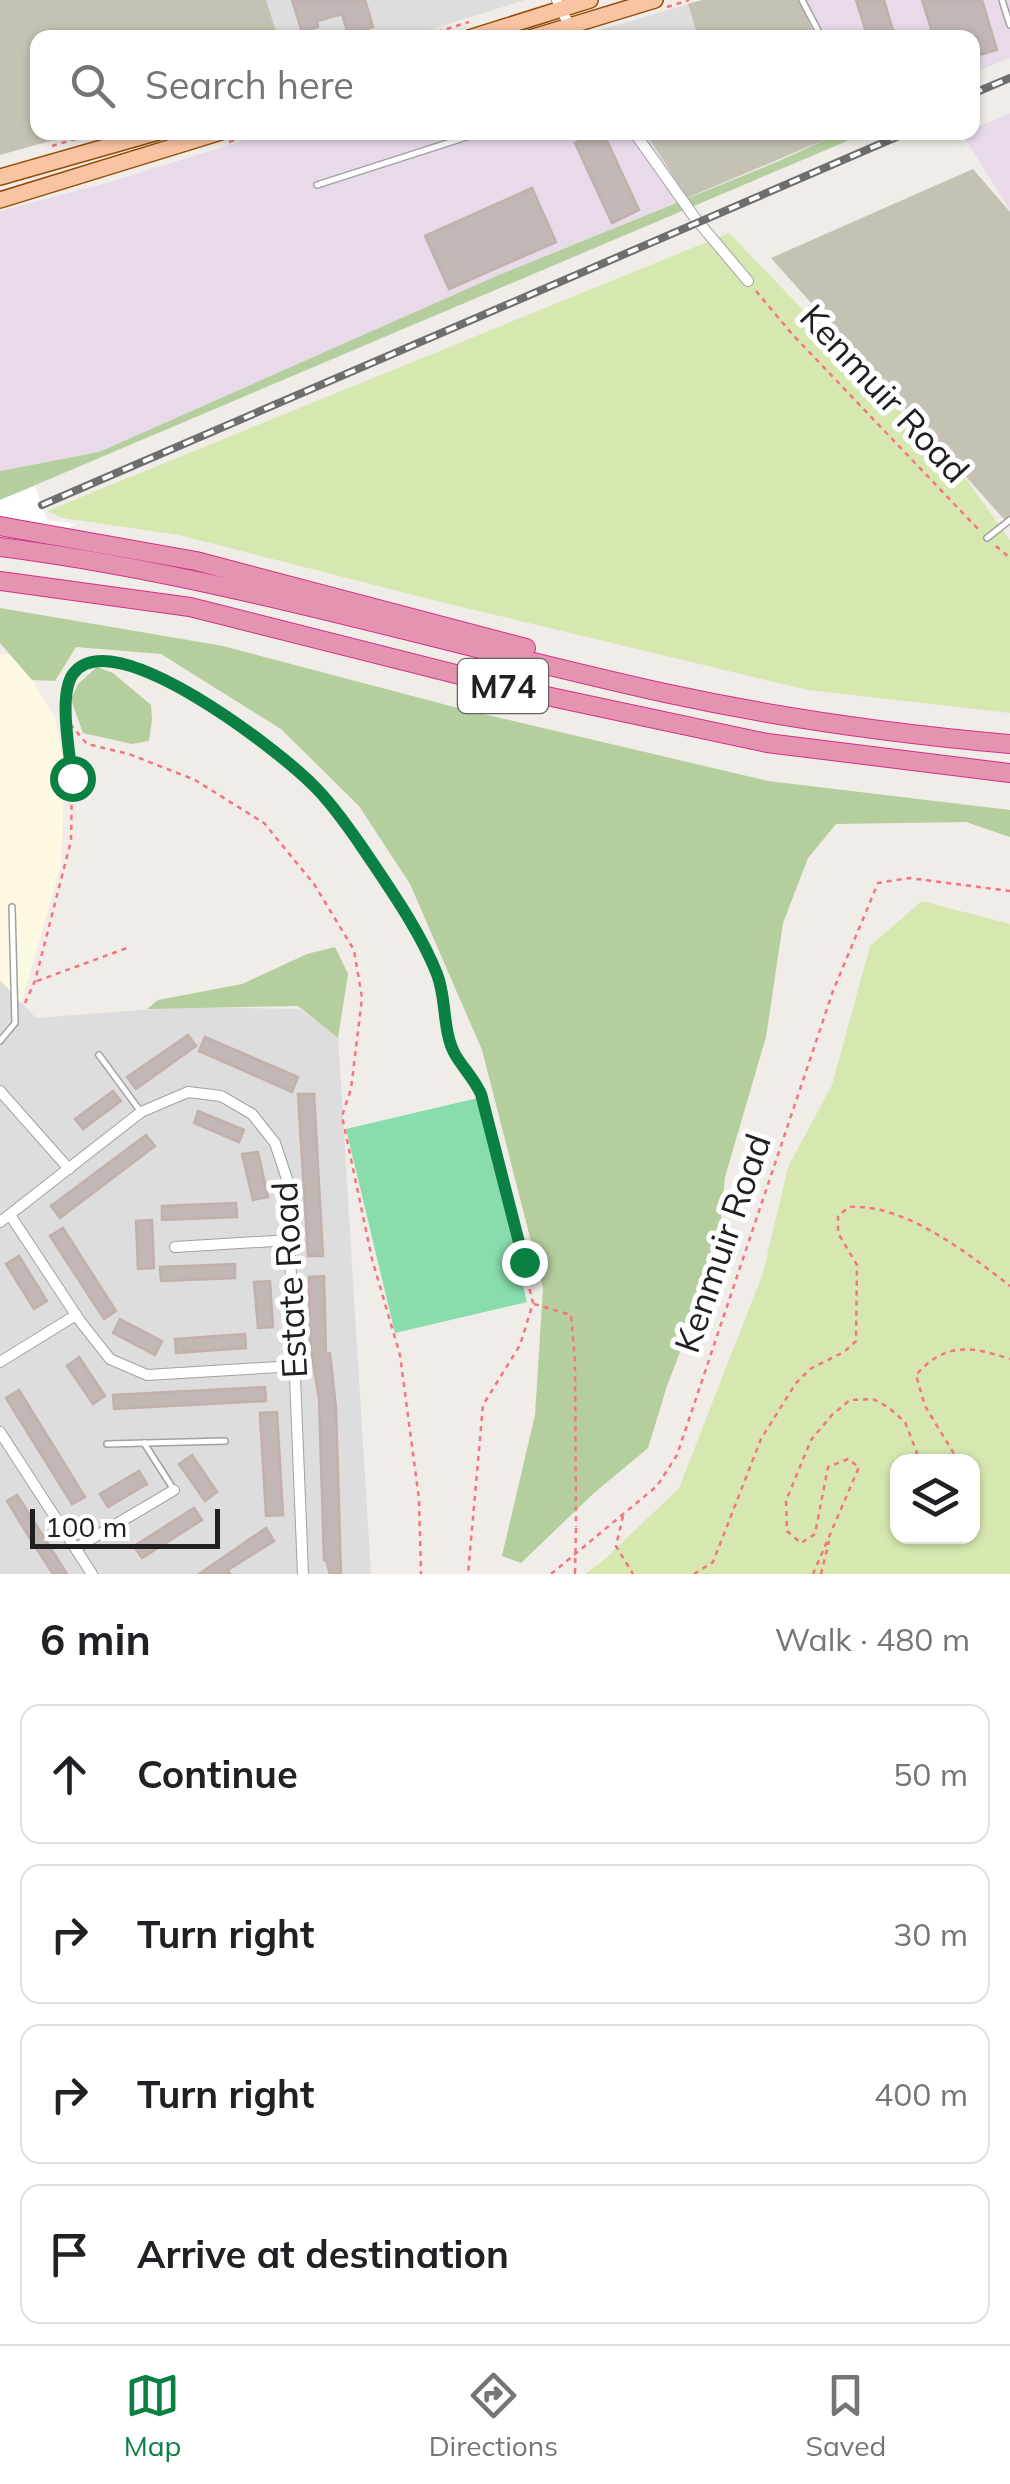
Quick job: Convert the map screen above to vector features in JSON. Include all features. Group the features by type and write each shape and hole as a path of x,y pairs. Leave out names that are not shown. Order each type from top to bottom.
{"highway":[{"path":"0,526 53,533 259,576 768,713"},
{"name":"M74","path":"10,545 197,578 545,666 768,713 926,737 1010,744"},
{"name":"M74","path":"0,581 190,607 522,691 750,740 1010,772"}],"main road":[{"path":"490,30 560,4 590,0"},
{"path":"575,30 655,0"},
{"path":"0,176 130,140"},
{"path":"0,200 195,140"},
{"path":"84,153 89,173"}],"street":[{"path":"560,4 572,30"},
{"path":"640,140 694,218 748,281"},
{"path":"0,1091 69,1169"},
{"name":"Estate Road","path":"5,1219 140,1112 188,1092 221,1096 252,1114 275,1143 287,1179 303,1573"},
{"path":"5,1219 110,1358 147,1375 294,1366"},
{"path":"175,1246 291,1240"},
{"path":"0,1362 76,1314"},
{"path":"0,1432 92,1574"},
{"path":"0,1456 12,1450"},
{"path":"76,1548 174,1490"},
{"path":"290,1574 303,1573"}],"lane":[{"path":"802,0 818,30"},
{"path":"1002,0 1010,24"},
{"path":"317,185 457,140"},
{"path":"987,538 1010,520"},
{"path":"0,1041 14,1023 12,907"},
{"path":"99,1055 140,1112"},
{"path":"107,1444 225,1441"},
{"path":"144,1443 174,1490"}],"path":[{"name":"Kenmuir Road","path":"748,281 792,334 1010,558"},
{"path":"14,1023 35,981 71,842 72,778 64,709 72,674 88,660 112,660 209,703 268,745 315,786 370,860 438,976 454,1054 472,1075 481,1094 533,1303 520,1345 483,1405 468,1574"},
{"path":"68,723 87,744 129,754 196,780 264,823 314,884 354,950 362,998 351,1089 342,1116 372,1259 400,1355 419,1499 422,1574"},
{"name":"Kenmuir Road","path":"551,1574 658,1486 677,1454 833,991 878,884 909,878 1010,891"},
{"path":"35,981 127,948"},
{"path":"694,1574 713,1562 761,1439 796,1384 810,1369 844,1352 856,1341 857,1265 838,1233 838,1216 849,1207 887,1211 962,1249 1010,1286"},
{"path":"533,1303 570,1315 575,1361 575,1574"},
{"path":"954,1454 924,1406 916,1374 932,1356 976,1348 1010,1359"},
{"path":"813,1574 859,1467 848,1460 828,1467 815,1534 801,1543 787,1531 786,1501 811,1440 832,1415 850,1400 872,1399 905,1422 916,1454"},
{"path":"624,1514 616,1546 633,1574"},
{"path":"821,1574 830,1535"}],"shaded area":[{"path":"0,0 266,0 276,30 30,30 30,140 54,140 0,155"},
{"path":"266,0 525,0 429,30 276,30"},
{"path":"702,0 1010,0 1010,58 980,70 980,30 696,30 688,4"},
{"path":"702,0 802,0 812,30 696,30 688,4"},
{"path":"688,4 696,30 600,30"},
{"path":"1010,113 1010,210 966,140 980,140 980,126"},
{"path":"245,140 824,140 494,277 99,452 0,471 0,211"},
{"path":"650,140 824,140 687,198"},
{"path":"973,169 1010,212 1010,526 771,258"},
{"path":"0,654 10,654 32,680 55,718 65,768 61,865 21,1003 0,980"},
{"path":"0,980 36,1018 180,1007 299,1009 338,1036 371,1574 0,1574"}],"green space":[{"path":"825,140 849,140 0,500 0,471 99,452 494,277"},
{"path":"729,233 965,478 1010,540 1010,713 808,690 179,535 63,518 47,511"},
{"path":"0,608 223,646 454,707 768,781 1010,810 1010,837 966,822 836,824 808,858 783,923 766,1037 725,1177 718,1253 667,1386 648,1448 521,1563 502,1556 535,1415 543,1288 482,1050 410,884 359,806 281,729 161,654 76,647 55,681 32,680 0,643"},
{"path":"97,667 113,673 151,705 149,741 132,744 83,733 71,699 78,684"},
{"path":"922,901 1010,924 1010,1574 585,1574 679,1488 763,1273 788,1167 832,1085 870,946"},
{"path":"335,947 348,974 338,1038 298,1006 147,1009 158,1000 242,984 307,954"},
{"path":"478,1098 527,1302 395,1333 346,1129"}],"pier":[{"path":"35,486 47,520 77,524 0,554 0,500"}],"building":[{"path":"292,0 365,0 373,27 347,30 342,14 317,21 318,27 301,30"},
{"path":"856,0 884,0 893,30 865,30"},
{"path":"922,0 982,0 997,50 980,55 980,30 931,30"},
{"path":"607,140 639,210 612,223 575,143"},
{"path":"532,188 556,242 449,289 425,236"},
{"path":"188,1035 196,1046 136,1089 127,1077"},
{"path":"205,1037 298,1077 292,1092 199,1051"},
{"path":"113,1091 121,1101 83,1129 75,1119"},
{"path":"298,1094 314,1094 323,1256 308,1256"},
{"path":"198,1111 244,1130 239,1142 194,1123"},
{"path":"146,1135 155,1146 60,1218 51,1206"},
{"path":"258,1152 268,1197 253,1200 242,1154"},
{"path":"236,1203 237,1217 162,1220 162,1206"},
{"path":"152,1220 154,1268 138,1269 136,1221"},
{"path":"63,1228 116,1311 104,1319 50,1236"},
{"path":"19,1256 47,1301 34,1309 6,1264"},
{"path":"235,1264 235,1278 161,1281 160,1267"},
{"path":"324,1276 326,1354 330,1353 336,1408 341,1574 330,1574 324,1560 319,1399 310,1344 309,1277"},
{"path":"270,1281 273,1327 258,1328 254,1282"},
{"path":"120,1319 162,1341 155,1355 113,1333"},
{"path":"245,1334 246,1348 176,1353 175,1339"},
{"path":"79,1357 105,1396 93,1404 67,1366"},
{"path":"265,1387 266,1401 114,1409 113,1395"},
{"path":"19,1390 85,1497 72,1504 6,1398"},
{"path":"277,1412 283,1515 266,1516 260,1413"},
{"path":"192,1455 217,1492 205,1501 179,1464"},
{"path":"139,1471 147,1484 108,1507 100,1494"},
{"path":"17,1495 67,1574 53,1574 31,1540 7,1501"},
{"path":"194,1508 202,1520 142,1558 134,1546"},
{"path":"266,1528 274,1541 228,1570 230,1574 199,1574"}],"railway":[{"path":"980,91 1010,78"},
{"path":"42,505 889,140"}],"route":[{"path":"72,778 64,709 72,674 88,660 112,660 209,703 268,745 315,786 362,847 438,976 454,1054 472,1075 481,1094 524,1262"}]}
